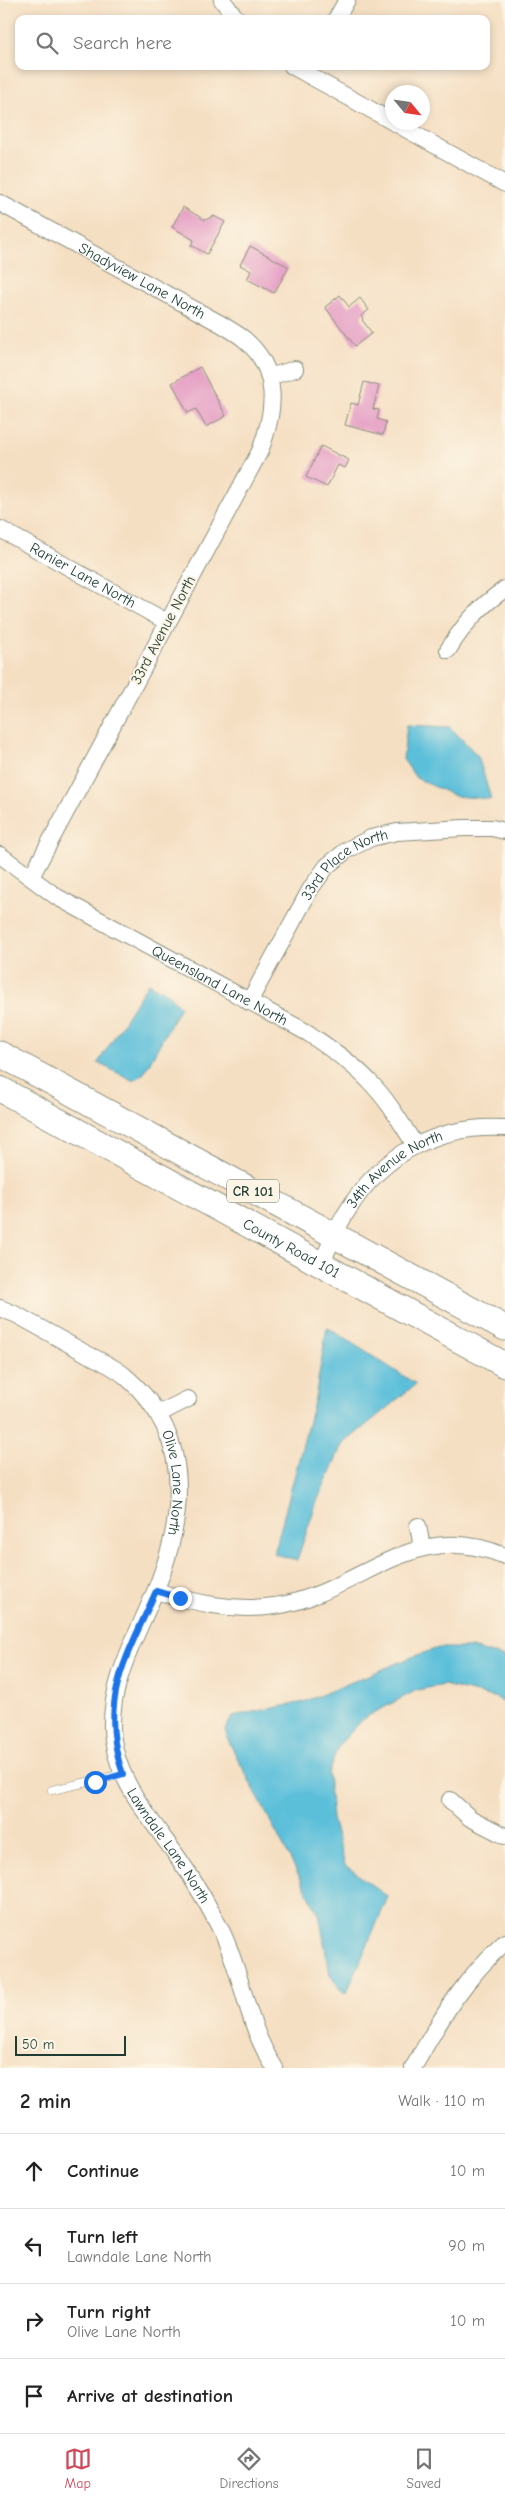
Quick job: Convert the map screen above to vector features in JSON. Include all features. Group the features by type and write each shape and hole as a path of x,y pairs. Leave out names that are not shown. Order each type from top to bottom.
{"main road":[{"name":"CR 101","path":"0,1054 505,1328"},
{"name":"County Road 101","path":"0,1089 505,1365"}],"street":[{"path":"222,0 234,15"},
{"path":"338,15 347,0"},
{"path":"305,70 505,184"},
{"name":"Shadyview Lane North","path":"0,203 237,334 245,340 258,356 269,377"},
{"path":"269,377 295,369"},
{"name":"33rd Avenue North","path":"31,877 260,451 270,424 273,402 269,377"},
{"name":"Ranier Lane North","path":"0,529 167,622"},
{"path":"448,650 464,624 484,603 505,589"},
{"name":"33rd Place North","path":"249,1002 311,888 326,866 347,850 371,838 397,832 464,828 492,828 505,831"},
{"name":"Queensland Lane North","path":"0,855 57,897 308,1033 339,1055 369,1081 394,1112 415,1144"},
{"name":"34th Avenue North","path":"320,1264 348,1210 364,1185 386,1164 415,1144 439,1135 468,1128 505,1128"},
{"name":"Olive Lane North","path":"0,1308 125,1376 158,1414 171,1443 179,1470 178,1502 174,1533 156,1591"},
{"path":"158,1414 188,1399"},
{"path":"418,1526 422,1547"},
{"path":"156,1591 212,1605 245,1608 276,1606 323,1591 388,1560 422,1547 440,1544 467,1546 505,1556"},
{"name":"Lawndale Lane North","path":"156,1591 119,1676 112,1702 112,1729 116,1754 123,1774 138,1802 204,1896 223,1935 251,2018 275,2068"},
{"path":"450,1800 470,1818 505,1836"},
{"path":"413,2068 459,1990 480,1965 505,1942"}],"lane":[{"path":"52,1790 123,1774"}],"water":[{"path":"407,725 450,727 478,756 491,799 455,796 416,778 403,759"},
{"path":"148,983 169,995 180,1007 144,1073 134,1081 98,1063"},
{"path":"327,1327 416,1384 342,1445 317,1501 297,1560 274,1554 315,1398"},
{"path":"438,1648 471,1648 505,1657 505,1704 497,1698 444,1685 417,1690 364,1718 339,1745 328,1773 332,1819 345,1865 388,1897 347,1992 343,1993 330,1975 319,1914 229,1742 225,1730 233,1716 304,1702"}],"building":[{"path":"183,207 205,220 214,216 225,222 207,254 191,245 194,240 172,227"},
{"path":"250,246 289,267 274,293 247,279 251,271 240,265"},
{"path":"340,295 349,307 360,298 369,310 361,316 372,333 355,346 325,307"},
{"path":"200,367 226,416 206,427 196,409 188,413 172,383"},
{"path":"364,382 379,386 373,409 379,410 377,419 386,422 383,435 345,425 351,403 358,405"},
{"path":"321,446 349,460 345,468 338,465 327,487 306,477"}],"route":[{"path":"95,1782 123,1774 116,1754 112,1729 112,1702 119,1676 156,1591 180,1598"}]}
